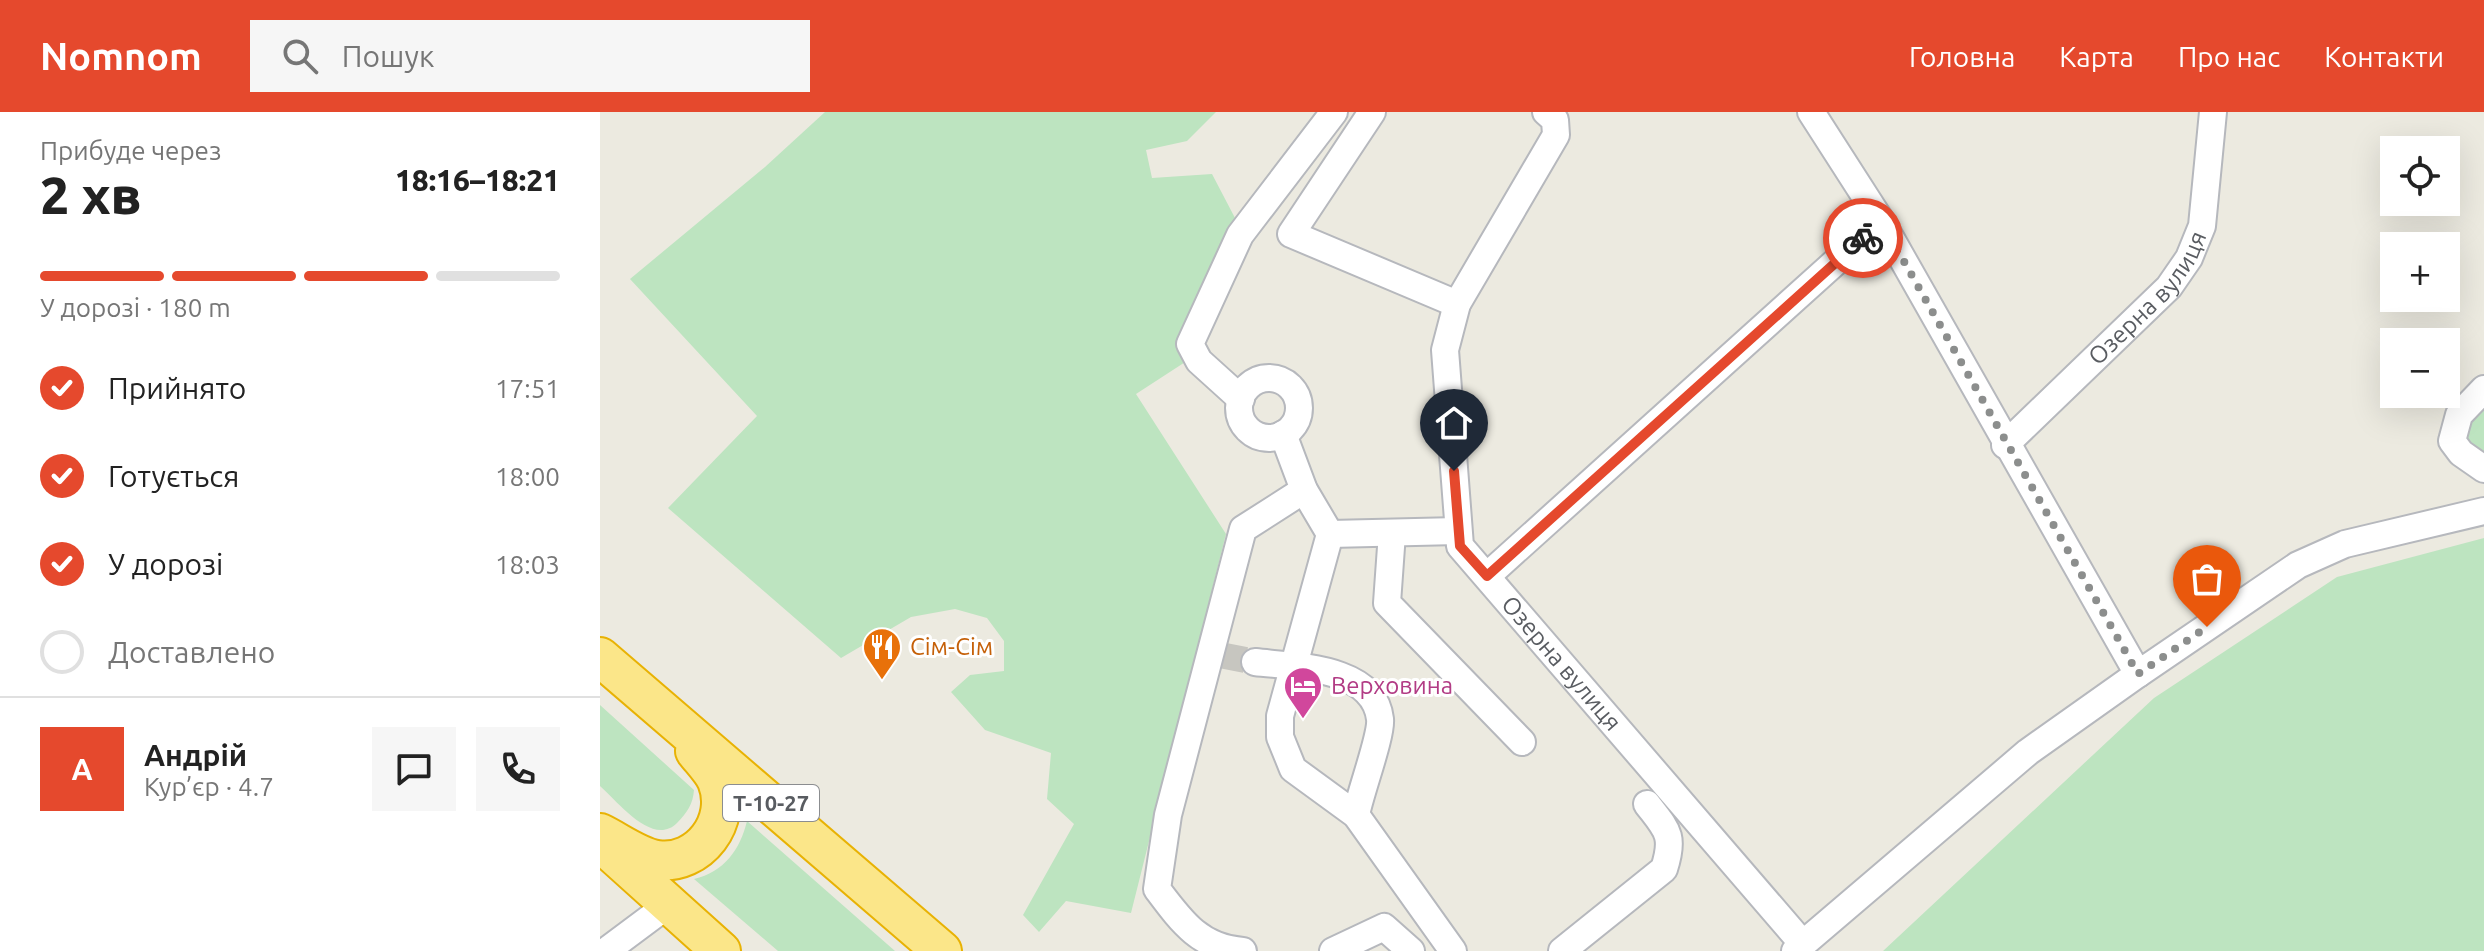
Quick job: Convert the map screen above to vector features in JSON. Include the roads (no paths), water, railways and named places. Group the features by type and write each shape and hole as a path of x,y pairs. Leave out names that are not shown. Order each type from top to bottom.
{"highway":[{"name":"Т-10-27","path":"600,657 942,951"},
{"path":"600,833 654,860 679,860 701,847 716,830 722,802 717,780 665,712"},
{"path":"600,842 721,951"}],"street":[{"path":"1241,399 1199,361 1190,344 1194,330 1209,305 1240,235 1334,112"},
{"path":"1372,112 1291,234 1457,304"},
{"name":"Озерна вулиця","path":"1546,112 1555,120 1556,135 1457,304 1445,350 1460,546 1799,947"},
{"path":"1811,112 1881,221 2005,445 2138,674"},
{"name":"Озерна вулиця","path":"2005,445 2169,287 2189,258 2202,226 2213,112"},
{"path":"1487,576 1881,221"},
{"path":"1272,377 1296,392 1299,411 1291,429 1283,434 1264,437 1246,427 1241,419 1241,399 1252,383 1272,377"},
{"path":"2484,389 2459,415 2452,441 2461,453 2484,469"},
{"path":"1283,434 1304,490 1330,534 1292,667 1280,716 1280,737 1293,769 1356,815 1453,951"},
{"path":"1243,951 1231,951 1188,931 1157,889 1168,815 1215,655 1243,529 1304,490"},
{"path":"1799,947 2028,752 2298,565 2345,544 2484,511"},
{"path":"1330,534 1458,531"},
{"path":"1392,533 1387,603 1522,742"},
{"path":"1255,662 1347,675 1375,700 1381,721 1356,815"},
{"path":"1562,951 1664,869 1671,850 1670,835 1647,804"},
{"path":"606,951 669,904"},
{"path":"1333,951 1384,927 1411,951"}],"tunnel":[{"path":"1220,655 1255,662"}],"place":[{"name":"Сім-Сім","path":"882,681"},
{"name":"Верховина","path":"1303,720"}]}
